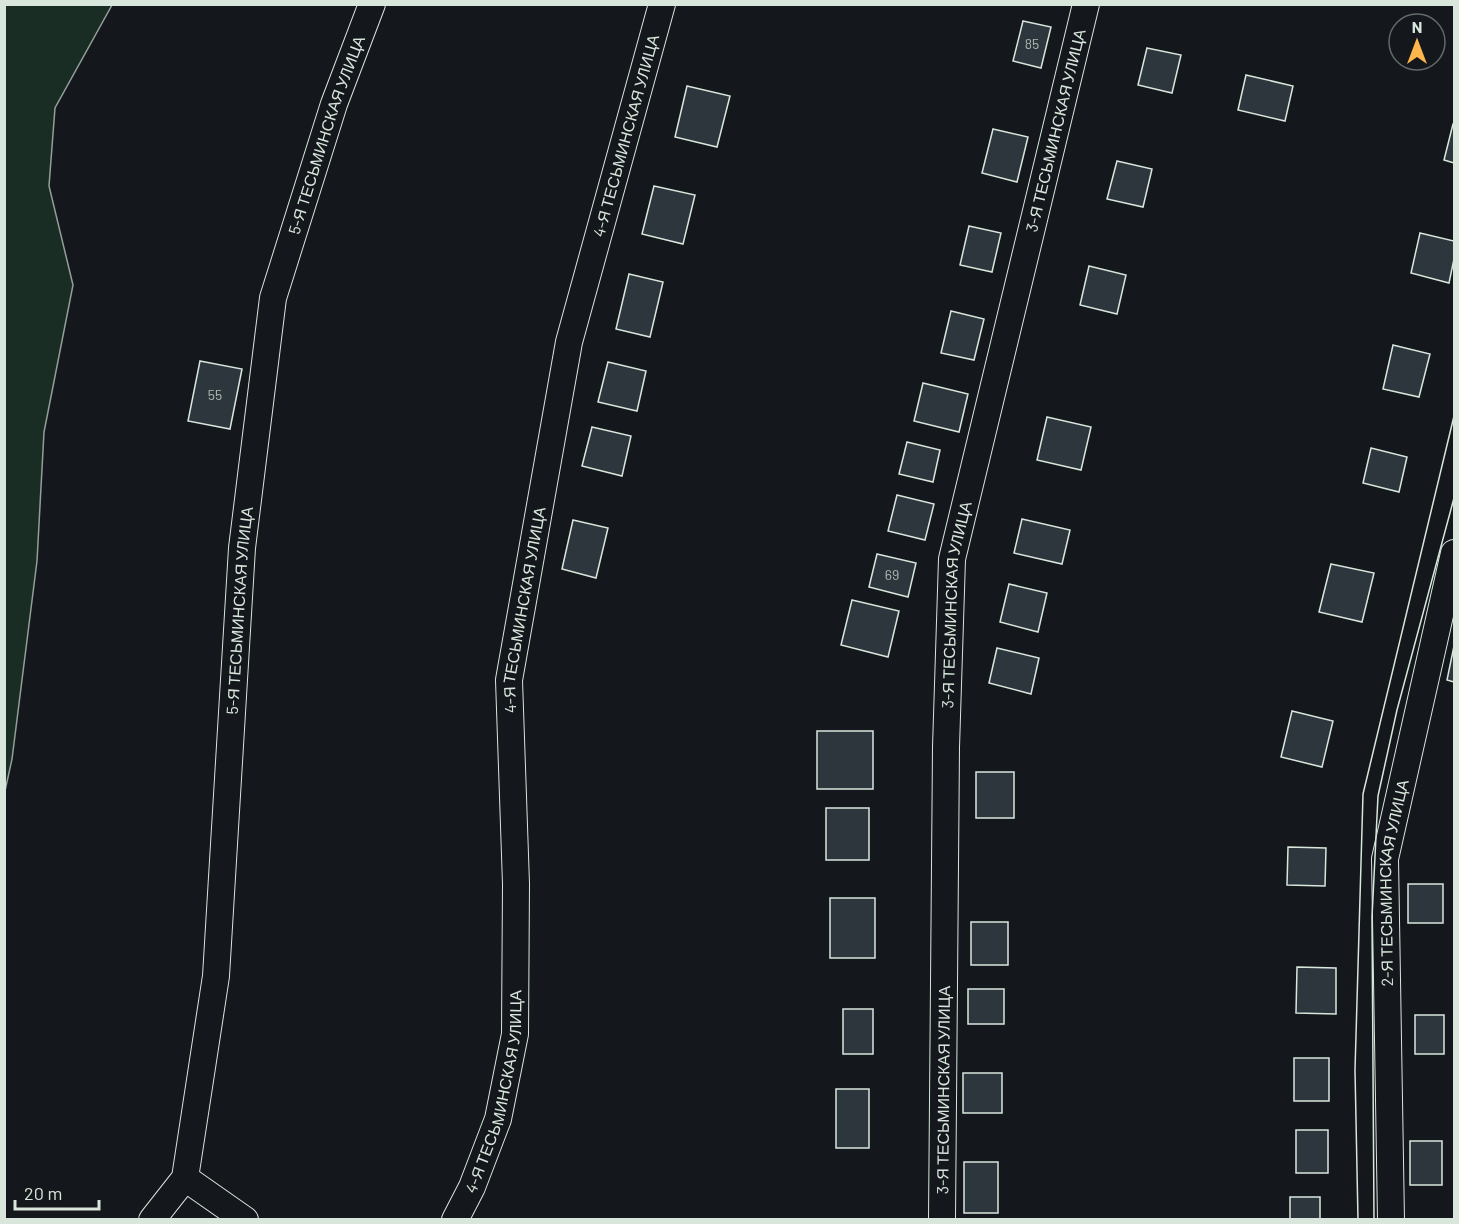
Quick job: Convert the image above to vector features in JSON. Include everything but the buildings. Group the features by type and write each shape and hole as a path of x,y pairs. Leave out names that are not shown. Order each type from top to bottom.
{"street":[{"name":"5-Я ТЕСЬМИНСКАЯ УЛИЦА","path":"152,1220 184,1178 216,976 242,548 273,298 334,105 372,4"},
{"name":"4-Я ТЕСЬМИНСКАЯ УЛИЦА","path":"454,1220 472,1187 498,1119 515,1034 516,884 508,680 569,342 662,4"},
{"name":"3-Я ТЕСЬМИНСКАЯ УЛИЦА","path":"942,1220 946,747 952,559 1086,4"},
{"name":"2-Я ТЕСЬМИНСКАЯ УЛИЦА","path":"1391,1220 1385,859 1455,553"},
{"path":"184,1178 245,1220"}],"green space":[{"path":"5,4 112,5 55,108 49,186 73,285 44,432 37,561 12,759 5,791"}],"tram line":[{"path":"1358,1220 1355,1070 1363,794 1454,416"},
{"path":"1374,1220 1372,917 1378,796 1397,710 1454,498"}]}
